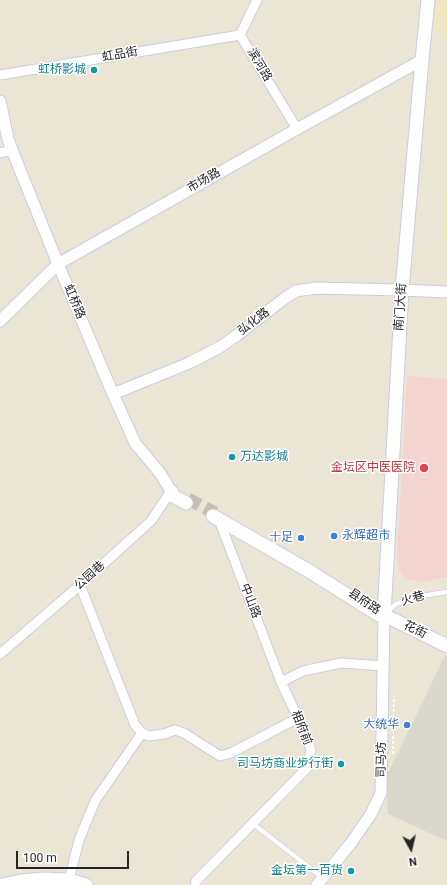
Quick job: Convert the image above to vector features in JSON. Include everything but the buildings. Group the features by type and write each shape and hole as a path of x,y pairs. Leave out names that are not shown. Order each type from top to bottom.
{"main road":[{"name":"南门大街","path":"384,615 402,290 428,0"},
{"path":"171,491 187,501"},
{"name":"县府路","path":"216,516 310,566 384,615"},
{"name":"花街","path":"384,615 447,646"},
{"path":"2,885 44,879 69,880 86,885"}],"street":[{"name":"滨河路","path":"256,0 240,35 297,129"},
{"name":"虹品街","path":"0,75 240,35"},
{"name":"市场路","path":"0,321 58,264 422,60"},
{"name":"虹桥路","path":"0,102 12,150 58,264 114,394 136,444 160,473 171,491"},
{"path":"0,153 12,150"},
{"name":"弘化路","path":"114,394 189,363 220,346 236,336 296,291 316,288 447,292"},
{"name":"公园巷","path":"0,654 80,586 151,521 171,491"},
{"name":"中山路","path":"216,516 281,682"},
{"path":"80,586 135,725 142,733 149,736 164,734 175,730 184,733 220,756 231,753 298,718"},
{"name":"司马坊","path":"320,881 351,843 371,814 381,793 384,615"},
{"path":"281,682 303,671 341,663 383,666"},
{"name":"相府前","path":"195,885 196,881 307,768 311,750 281,682"},
{"path":"69,880 79,840 95,801 142,733"}],"lane":[{"name":"火巷","path":"384,615 396,604 421,596 447,592"},
{"path":"252,823 320,881"}],"path":[{"path":"393,722 394,696"},
{"path":"393,726 393,754"}],"shaded area":[{"path":"434,0 447,0 447,38 432,29"},
{"path":"447,179 447,242 443,242"},
{"name":"金坛区中医医院","path":"407,376 447,379 447,577 422,582 407,579 399,570 397,557"},
{"path":"445,656 447,657 447,841 388,814 386,777"}],"tunnel":[{"path":"188,499 215,513"}],"place":[{"name":"虹桥影城","path":"94,70"},
{"name":"万达影城","path":"232,457"},
{"name":"金坛区中医医院","path":"424,468"},
{"name":"永辉超市","path":"334,536"},
{"name":"十足","path":"301,538"},
{"name":"大统华","path":"407,725"},
{"name":"司马坊商业步行街","path":"341,764"},
{"name":"金坛第一百货","path":"351,871"}]}
